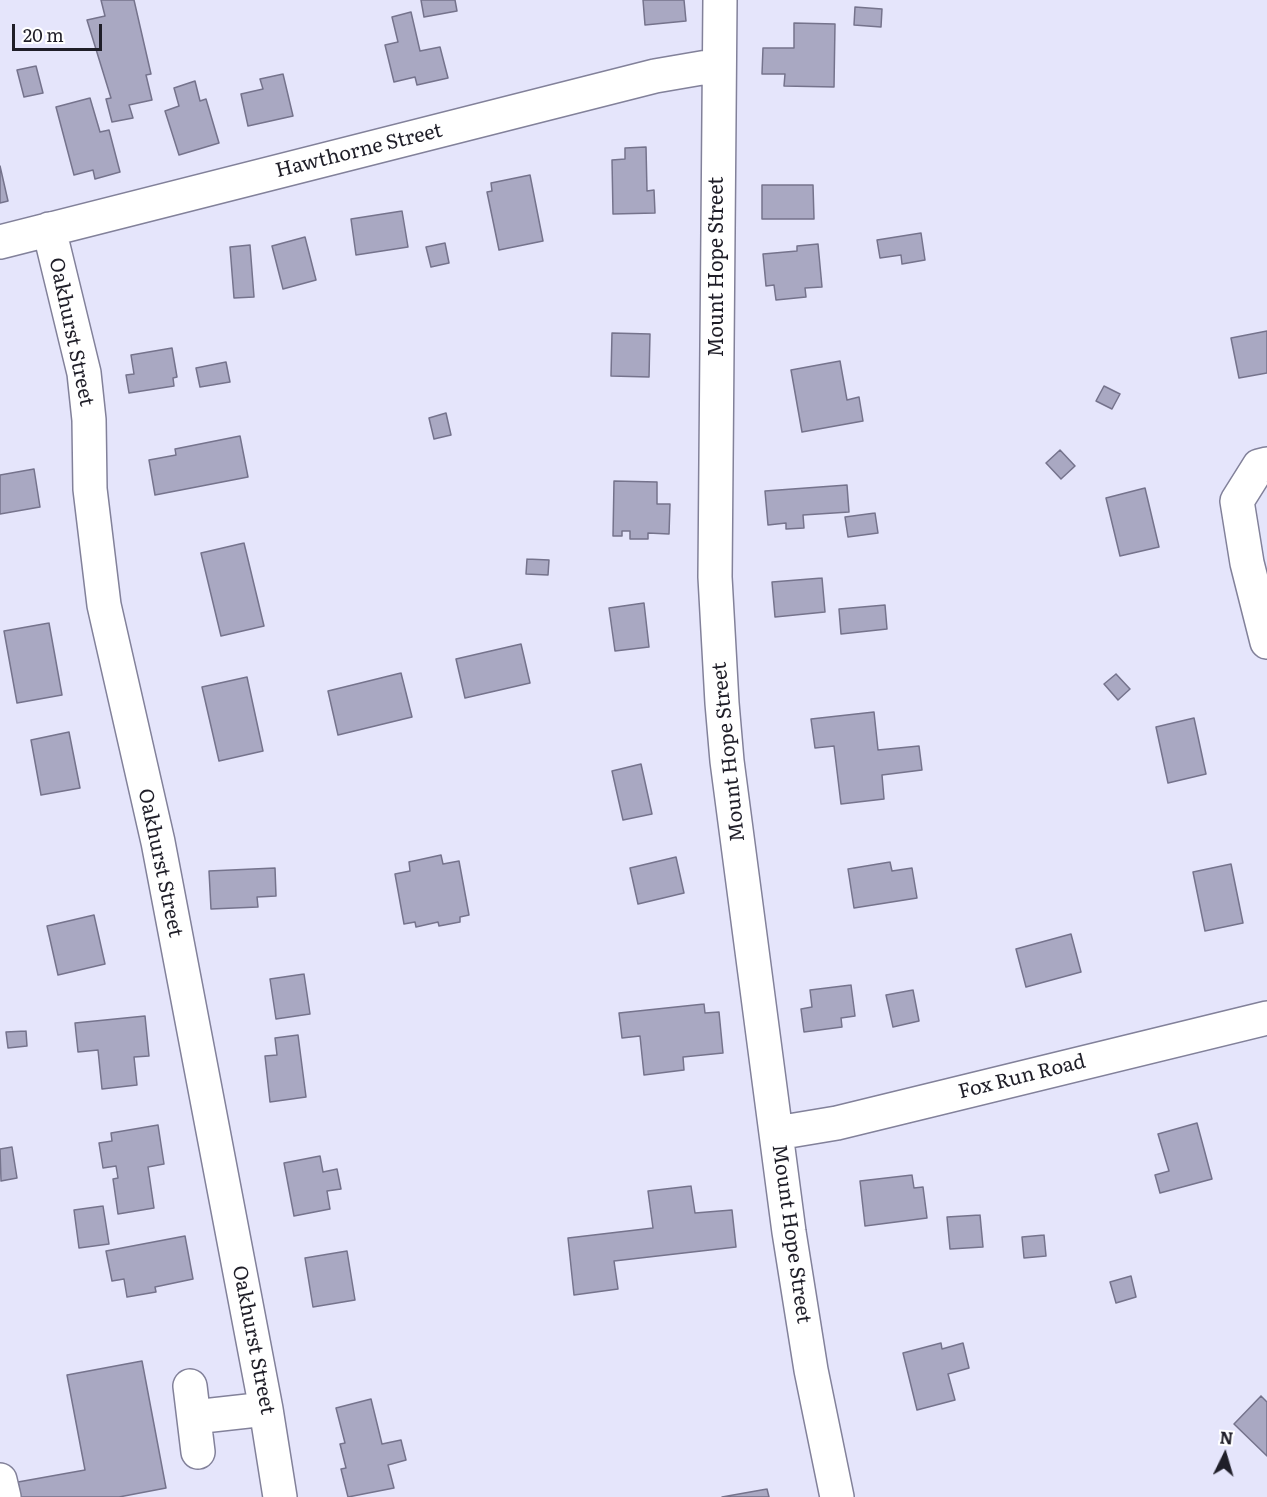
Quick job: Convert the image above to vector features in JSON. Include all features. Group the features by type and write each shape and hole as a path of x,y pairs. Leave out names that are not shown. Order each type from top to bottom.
{"street":[{"name":"Mount Hope Street","path":"720,0 715,565 718,647 727,761 789,1232 811,1370 837,1497"},
{"name":"Hawthorne Street","path":"0,242 655,76 719,65"},
{"name":"Oakhurst Street","path":"49,229 84,373 89,420 90,489 105,605 158,842 266,1409 280,1497"},
{"path":"1258,473 1237,501 1247,562 1267,642"},
{"name":"Fox Run Road","path":"777,1133 837,1123 1266,1023"},
{"path":"198,1452 192,1401 266,1409"},
{"path":"0,1480 4,1497"}],"building":[{"path":"101,0 134,0 151,74 146,75 152,100 129,105 133,118 112,122 106,99 111,98 87,20 105,16"},
{"path":"421,0 455,0 457,11 424,17"},
{"path":"643,0 684,0 686,21 645,25"},
{"path":"855,7 882,9 881,27 854,25"},
{"path":"411,12 420,51 440,47 448,78 417,85 415,77 394,82 385,45 398,42 392,17"},
{"path":"794,23 835,24 834,87 784,86 785,74 762,74 763,48 794,48"},
{"path":"36,66 43,93 24,97 17,70"},
{"path":"283,74 293,116 248,126 241,94 263,89 260,79"},
{"path":"195,81 200,101 206,99 219,143 179,155 165,111 179,106 174,88"},
{"path":"90,98 100,132 109,130 120,172 95,179 93,170 74,175 56,107"},
{"path":"646,147 647,191 654,190 655,213 613,214 612,160 625,159 625,148"},
{"path":"0,166 8,201 0,203"},
{"path":"530,175 543,241 499,250 487,192 492,191 491,183"},
{"path":"762,185 813,185 814,219 762,219"},
{"path":"402,211 408,247 356,255 351,219"},
{"path":"921,233 925,260 902,264 901,255 880,258 877,240"},
{"path":"305,237 316,280 283,289 272,246"},
{"path":"445,243 449,263 431,267 426,247"},
{"path":"818,244 822,287 805,288 806,297 776,300 774,285 766,286 763,254 797,251 797,246"},
{"path":"250,245 254,297 234,298 230,247"},
{"path":"1267,331 1267,373 1239,378 1231,338"},
{"path":"612,333 650,334 649,377 611,376"},
{"path":"172,348 177,377 173,378 174,386 129,393 126,375 134,374 131,355"},
{"path":"840,361 847,400 859,397 863,421 802,432 791,370"},
{"path":"226,362 230,382 200,387 196,368"},
{"path":"1104,386 1120,394 1112,409 1096,401"},
{"path":"446,413 451,435 434,439 429,418"},
{"path":"240,436 248,477 155,495 149,460 176,455 175,449"},
{"path":"1060,450 1075,466 1061,479 1046,463"},
{"path":"34,469 40,507 0,514 0,475"},
{"path":"614,481 657,482 657,504 670,504 669,534 648,533 648,539 630,539 630,531 622,531 622,536 613,536"},
{"path":"847,485 849,512 803,515 804,528 786,529 786,523 768,525 765,491"},
{"path":"1145,488 1159,547 1120,556 1106,498"},
{"path":"875,513 878,533 848,537 845,517"},
{"path":"244,543 264,626 221,636 201,553"},
{"path":"527,559 549,560 548,575 526,574"},
{"path":"822,578 825,612 775,617 772,582"},
{"path":"644,603 649,647 615,651 609,608"},
{"path":"885,605 887,629 841,634 839,609"},
{"path":"49,623 62,695 17,703 4,631"},
{"path":"521,644 530,683 465,698 456,659"},
{"path":"401,673 412,717 338,735 328,691"},
{"path":"1116,674 1130,689 1118,700 1104,684"},
{"path":"247,677 263,751 219,761 202,687"},
{"path":"874,712 878,750 919,746 922,770 882,775 884,799 841,804 834,746 815,748 811,719"},
{"path":"1194,718 1206,774 1168,783 1156,727"},
{"path":"69,732 80,788 41,795 31,740"},
{"path":"641,764 652,814 623,820 612,771"},
{"path":"441,855 443,864 459,861 469,915 460,917 460,922 439,926 438,922 416,927 415,922 404,924 395,874 410,871 409,862"},
{"path":"676,857 684,893 638,904 630,868"},
{"path":"890,862 892,871 912,868 917,898 854,908 848,869"},
{"path":"1231,864 1243,923 1205,931 1193,872"},
{"path":"275,868 276,896 257,897 258,907 211,909 209,871"},
{"path":"94,915 105,964 58,975 47,926"},
{"path":"1071,934 1081,972 1026,987 1016,949"},
{"path":"304,974 310,1014 276,1019 270,979"},
{"path":"851,985 855,1016 841,1018 842,1027 804,1032 801,1009 812,1007 810,990"},
{"path":"913,990 919,1021 893,1027 886,995"},
{"path":"704,1004 705,1013 719,1012 723,1053 683,1057 684,1070 644,1075 640,1036 622,1038 619,1013"},
{"path":"145,1016 149,1056 134,1057 137,1085 102,1089 98,1050 78,1052 75,1023"},
{"path":"26,1031 27,1046 8,1048 6,1032"},
{"path":"298,1035 306,1097 270,1102 265,1056 277,1055 275,1038"},
{"path":"1197,1123 1212,1179 1160,1193 1155,1175 1169,1171 1158,1134"},
{"path":"158,1125 164,1164 148,1167 154,1208 118,1214 113,1179 118,1178 116,1166 103,1168 99,1143 112,1141 111,1133"},
{"path":"12,1147 17,1178 1,1181 0,1149"},
{"path":"320,1156 323,1172 337,1169 341,1189 327,1191 330,1209 294,1216 284,1163"},
{"path":"912,1175 914,1188 923,1187 927,1218 865,1226 860,1181"},
{"path":"691,1186 695,1213 732,1210 736,1247 614,1261 618,1289 574,1295 568,1238 653,1228 648,1191"},
{"path":"103,1206 109,1244 79,1248 74,1210"},
{"path":"980,1215 983,1247 950,1249 947,1217"},
{"path":"1044,1235 1046,1256 1024,1258 1022,1237"},
{"path":"185,1236 193,1279 155,1287 156,1292 127,1297 124,1279 112,1281 106,1251"},
{"path":"347,1251 355,1300 313,1307 305,1258"},
{"path":"1131,1276 1136,1297 1116,1303 1110,1282"},
{"path":"941,1343 942,1349 963,1343 969,1368 948,1374 955,1400 917,1410 903,1353"},
{"path":"142,1361 166,1488 119,1497 21,1497 18,1482 85,1470 67,1375"},
{"path":"1261,1396 1267,1402 1267,1456 1234,1424"},
{"path":"371,1399 382,1444 401,1440 406,1460 388,1465 394,1488 348,1497 341,1469 346,1468 340,1444 345,1443 336,1408"},
{"path":"767,1489 769,1497 722,1497"}]}
